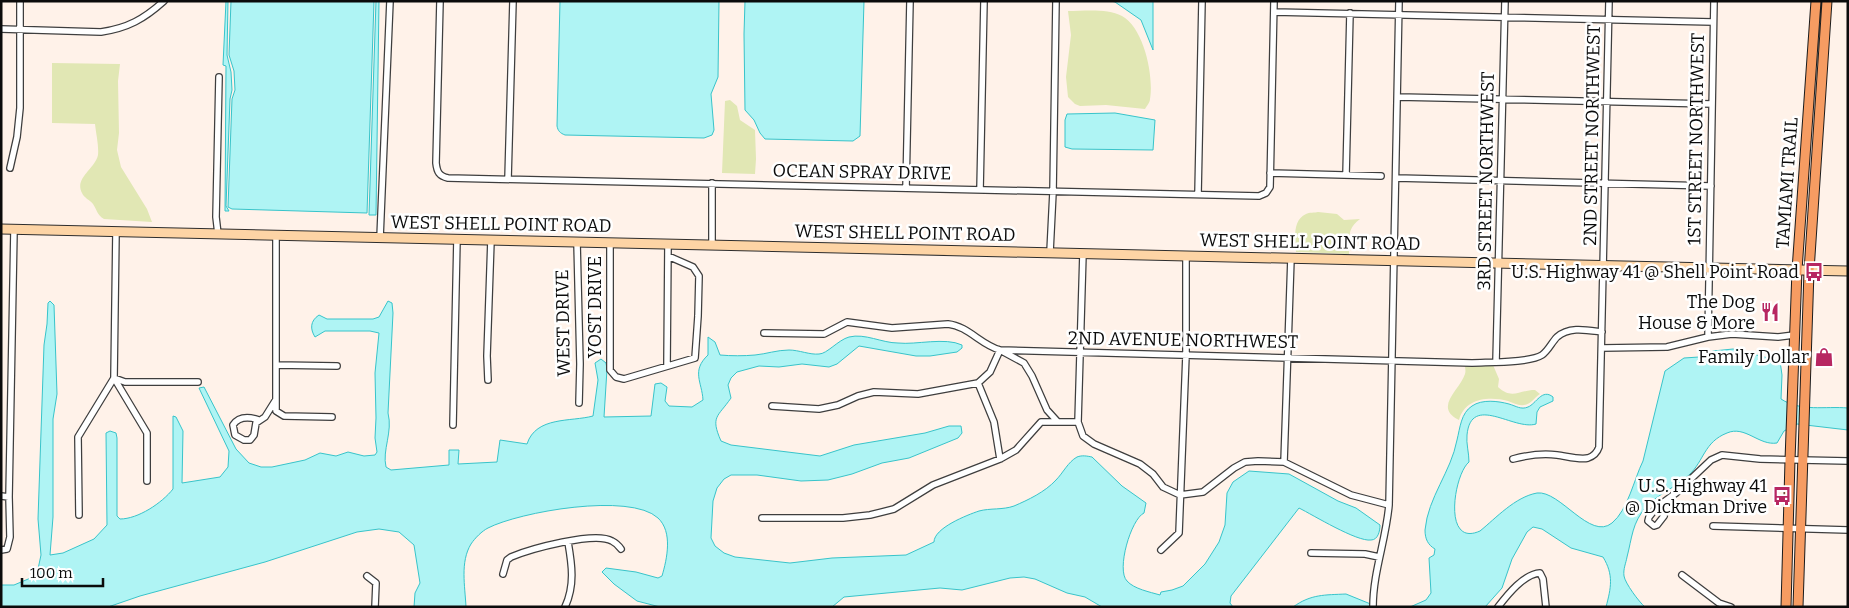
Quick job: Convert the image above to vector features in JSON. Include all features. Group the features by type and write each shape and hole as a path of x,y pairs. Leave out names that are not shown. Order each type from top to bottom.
{"main road":[{"name":"TAMIAMI TRAIL","path":"1786,607 1797,270 1816,1"},
{"name":"TAMIAMI TRAIL","path":"1798,607 1809,271 1827,1"},
{"path":"1813,33 1817,54 1816,84 1821,88"},
{"path":"1808,113 1813,122 1812,141 1816,165"}],"street":[{"path":"10,168 17,137 20,108 20,1"},
{"path":"1,30 101,32 115,30 133,24 164,1"},
{"path":"380,238 390,1"},
{"name":"OCEAN SPRAY DRIVE","path":"440,1 436,171 441,177 1259,196 1266,193 1270,187 1274,1"},
{"path":"508,179 513,1"},
{"path":"906,188 910,1"},
{"path":"980,190 984,1"},
{"path":"1050,252 1053,192 1056,1"},
{"path":"1198,194 1202,1"},
{"path":"1373,607 1379,557 1387,527 1389,506 1399,1"},
{"name":"3RD STREET NORTHWEST","path":"1496,362 1505,1"},
{"name":"2ND STREET NORTHWEST","path":"1514,459 1533,454 1554,454 1584,458 1591,457 1597,453 1599,448 1609,1"},
{"name":"1ST STREET NORTHWEST","path":"1708,337 1714,1"},
{"path":"1274,12 1713,22"},
{"path":"1346,175 1350,13"},
{"path":"218,234 216,217 219,77"},
{"path":"1398,97 1712,104"},
{"path":"1270,173 1381,176"},
{"path":"1396,178 1711,186"},
{"path":"712,183 712,245"},
{"name":"WEST SHELL POINT ROAD","path":"1,229 1848,271"},
{"path":"1,550 6,549 10,538 9,497 14,230"},
{"path":"79,516 78,437 114,378 116,232"},
{"path":"276,236 276,411 284,416 332,417"},
{"path":"453,426 458,239"},
{"path":"488,380 487,356 491,240"},
{"name":"WEST DRIVE","path":"576,242 579,402"},
{"name":"YOST DRIVE","path":"610,243 610,370 616,377 624,379 668,366"},
{"path":"668,244 668,256 668,366 694,358 699,276 693,267 668,256"},
{"path":"1083,253 1078,422 1083,436 1094,444 1140,464 1153,474 1163,487 1180,495 1203,492 1234,468 1245,462 1284,462 1351,495 1389,506"},
{"path":"1162,550 1179,532 1186,355 1186,255"},
{"path":"1284,462 1289,357 1290,258"},
{"name":"2ND AVENUE NORTHWEST","path":"764,333 824,334 846,322 892,328 956,324 1000,350 1496,362 1527,360 1542,355 1558,336 1568,330 1602,332"},
{"path":"1602,348 1667,347 1708,337 1732,334 1778,337 1794,336"},
{"path":"772,406 819,409 838,405 858,396 874,392 918,394 978,383 990,372 1000,350 1024,363 1048,410 1058,422"},
{"path":"276,365 337,366"},
{"path":"114,378 126,382 198,382"},
{"path":"114,378 147,433 148,481"},
{"path":"978,383 994,422 1000,459"},
{"path":"259,420 249,418 237,420 233,425 235,435 244,440 250,440 254,436 256,423 265,417 275,401"},
{"path":"762,518 843,518 870,515 894,509 933,485 1000,459 1016,450 1041,422 1078,422"},
{"path":"1664,516 1657,525 1651,525 1648,521 1657,507 1676,493 1711,460 1722,455 1790,460 1848,461"},
{"path":"1,496 9,497"},
{"path":"1713,526 1848,530"},
{"path":"504,574 507,560 511,557 568,542 591,538 608,540 613,541 621,549"},
{"path":"565,607 572,583 568,542"},
{"path":"1311,553 1365,554 1379,557"},
{"path":"1498,607 1512,590 1534,574 1540,573 1543,579 1546,607"},
{"path":"1682,575 1719,603 1731,607"},
{"path":"367,576 376,583 375,607"}],"green space":[{"path":"1095,10 1116,13 1130,22 1142,41 1149,66 1150,101 1145,109 1106,105 1080,106 1068,97 1066,77 1071,35 1068,11"},
{"path":"52,63 120,64 117,150 121,167 147,209 152,222 104,219 98,214 93,204 83,195 80,188 81,183 98,155 95,124 52,123"},
{"path":"730,100 737,106 740,120 755,130 755,174 722,173 725,101"},
{"path":"1307,213 1337,214 1344,220 1360,219 1351,230 1349,254 1296,252 1295,231 1298,221"},
{"path":"1493,365 1499,379 1498,387 1503,391 1512,394 1535,390 1540,394 1524,405 1518,405 1501,399 1479,400 1467,407 1459,420 1452,415 1448,410 1448,404 1465,374 1465,366"}],"water":[{"path":"226,1 228,1 227,55 231,72 232,90 230,99 226,206 229,211 225,211 226,66 223,65"},
{"path":"231,1 374,1 367,213 232,209 228,207 232,99 235,90 234,71 229,55"},
{"path":"376,1 379,1 376,215 369,215"},
{"path":"560,1 719,1 718,77 711,94 714,130 712,135 704,138 565,135 561,133 557,126"},
{"path":"745,1 864,1 860,136 853,141 765,139 754,120 745,110"},
{"path":"1111,1 1153,1 1153,50 1141,20"},
{"path":"1115,113 1155,120 1153,150 1072,149 1065,147 1065,120 1067,114"},
{"path":"50,301 54,305 57,394 53,419 53,517 50,555 63,553 94,539 107,525 106,433 110,431 116,433 117,438 117,516 120,519 142,513 163,500 173,489 173,416 176,417 183,431 182,483 220,477 228,467 229,451 199,388 204,387 236,449 249,463 261,467 272,467 305,460 320,453 336,456 348,452 364,456 375,455 377,452 375,438 375,373 379,333 370,331 325,331 315,337 312,325 319,315 327,319 373,319 379,317 388,301 392,303 393,313 389,427 385,461 386,467 391,470 449,465 449,450 459,450 458,464 497,462 500,440 527,444 532,435 546,424 593,416 598,380 595,363 601,359 606,363 607,369 604,417 651,416 655,384 661,383 667,387 665,401 669,406 692,407 703,400 699,372 700,366 708,355 708,337 715,342 720,355 733,356 789,350 819,354 826,352 849,337 855,336 892,343 939,341 962,345 962,348 957,352 930,356 916,356 859,346 837,364 829,367 802,364 779,367 759,366 737,372 731,378 728,385 731,398 719,413 716,421 721,441 731,445 820,456 854,445 925,433 949,426 961,426 962,433 958,438 909,458 882,463 828,480 801,481 757,475 731,475 724,479 717,488 713,501 711,538 715,546 724,553 735,557 790,563 832,558 906,555 934,542 939,532 959,519 979,511 1014,506 1036,495 1052,484 1074,459 1083,456 1092,457 1122,486 1146,503 1144,513 1134,525 1126,545 1123,567 1124,575 1127,581 1134,586 1160,595 1161,592 1183,586 1205,564 1219,542 1225,525 1227,493 1233,482 1249,471 1289,474 1338,501 1356,508 1380,525 1380,530 1373,540 1356,537 1299,508 1231,596 1230,603 1233,607 1102,607 1085,597 1067,593 1035,579 1024,577 1010,578 962,590 940,588 844,597 832,607 660,607 637,601 614,584 602,572 606,568 636,572 658,578 662,576 668,546 663,524 658,518 644,510 624,506 600,506 574,507 524,516 503,522 483,531 471,544 465,558 466,607 414,607 415,593 420,583 414,545 399,532 379,529 357,532 265,562 140,596 108,607 1,607 1,585 14,585 33,577 38,569 41,555 38,519 44,345 48,303"},
{"path":"1733,349 1780,361 1782,375 1781,399 1797,406 1848,408 1848,430 1797,424 1784,431 1777,443 1764,442 1746,433 1734,431 1713,441 1694,470 1651,502 1641,513 1635,525 1624,576 1639,601 1645,607 1606,607 1610,576 1603,557 1571,548 1542,529 1533,527 1527,532 1512,559 1502,588 1485,607 1410,607 1426,600 1431,593 1429,558 1434,555 1435,549 1427,541 1425,530 1427,518 1450,463 1463,417 1468,409 1480,402 1490,401 1525,408 1542,395 1546,394 1553,397 1553,401 1540,407 1537,412 1536,424 1527,425 1485,415 1476,417 1470,423 1467,435 1469,462 1459,480 1456,494 1456,520 1460,529 1468,533 1480,531 1514,503 1537,493 1546,494 1585,521 1603,527 1612,523 1618,517 1630,494 1643,461 1665,371 1684,358 1699,357 1713,351"},
{"path":"1346,594 1378,607 1293,607 1312,597"}],"place":[{"name":"U.S. Highway 41 @ Shell Point Road","path":"1814,272"},
{"name":"The Dog House & More","path":"1770,312"},
{"name":"Family Dollar","path":"1824,357"},
{"name":"U.S. Highway 41 @ Dickman Drive","path":"1782,496"}]}
